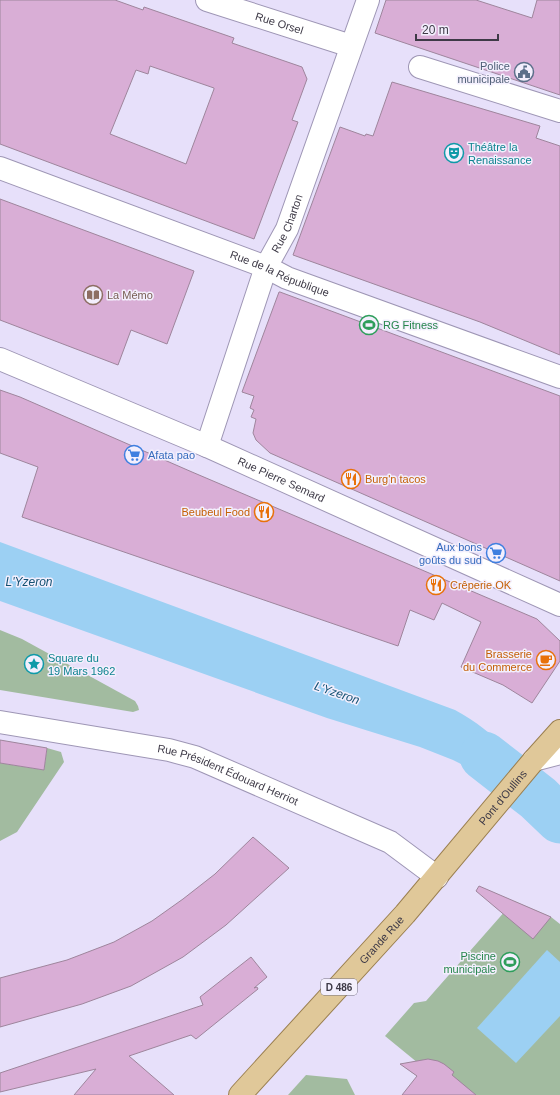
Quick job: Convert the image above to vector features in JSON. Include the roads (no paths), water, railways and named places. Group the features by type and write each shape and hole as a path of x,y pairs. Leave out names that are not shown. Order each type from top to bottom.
{"main road":[{"name":"D 486","path":"534,760 560,731"},
{"name":"Pont d'Oullins","path":"472,835 534,760"},
{"name":"Grande Rue","path":"240,1095 396,925 472,835"}],"street":[{"name":"Rue Orsel","path":"207,0 351,46"},
{"name":"Rue Charton","path":"207,446 266,267 287,229 368,0"},
{"path":"420,67 560,112"},
{"name":"Rue de la République","path":"0,168 266,267 286,278 560,377"},
{"name":"Rue Pierre Semard","path":"0,359 207,446 560,606"},
{"name":"Rue Président Édouard Herriot","path":"0,722 169,750 194,757 390,842 436,877"},
{"path":"534,760 560,753"}],"water":[{"name":"L'Yzeron","path":"0,542 455,710 468,717 492,735 546,788 530,807 475,771 453,760 420,747 327,718 0,601"},
{"path":"547,950 560,962 560,1016 516,1063 477,1028"}],"waterway":[{"name":"L'Yzeron","path":"484,756 538,798 560,819"}],"place":[{"name":"Police municipale","path":"524,72"},
{"name":"Théâtre la Renaissance","path":"454,153"},
{"name":"La Mémo","path":"93,295"},
{"name":"RG Fitness","path":"369,325"},
{"name":"Afata pao","path":"134,455"},
{"name":"Burg'n tacos","path":"351,479"},
{"name":"Beubeul Food","path":"264,512"},
{"name":"Aux bons goûts du sud","path":"496,553"},
{"name":"Crêperie OK","path":"436,585"},
{"name":"Brasserie du Commerce","path":"546,660"},
{"name":"Square du 19 Mars 1962","path":"34,664"},
{"name":"Piscine municipale","path":"510,962"}]}
